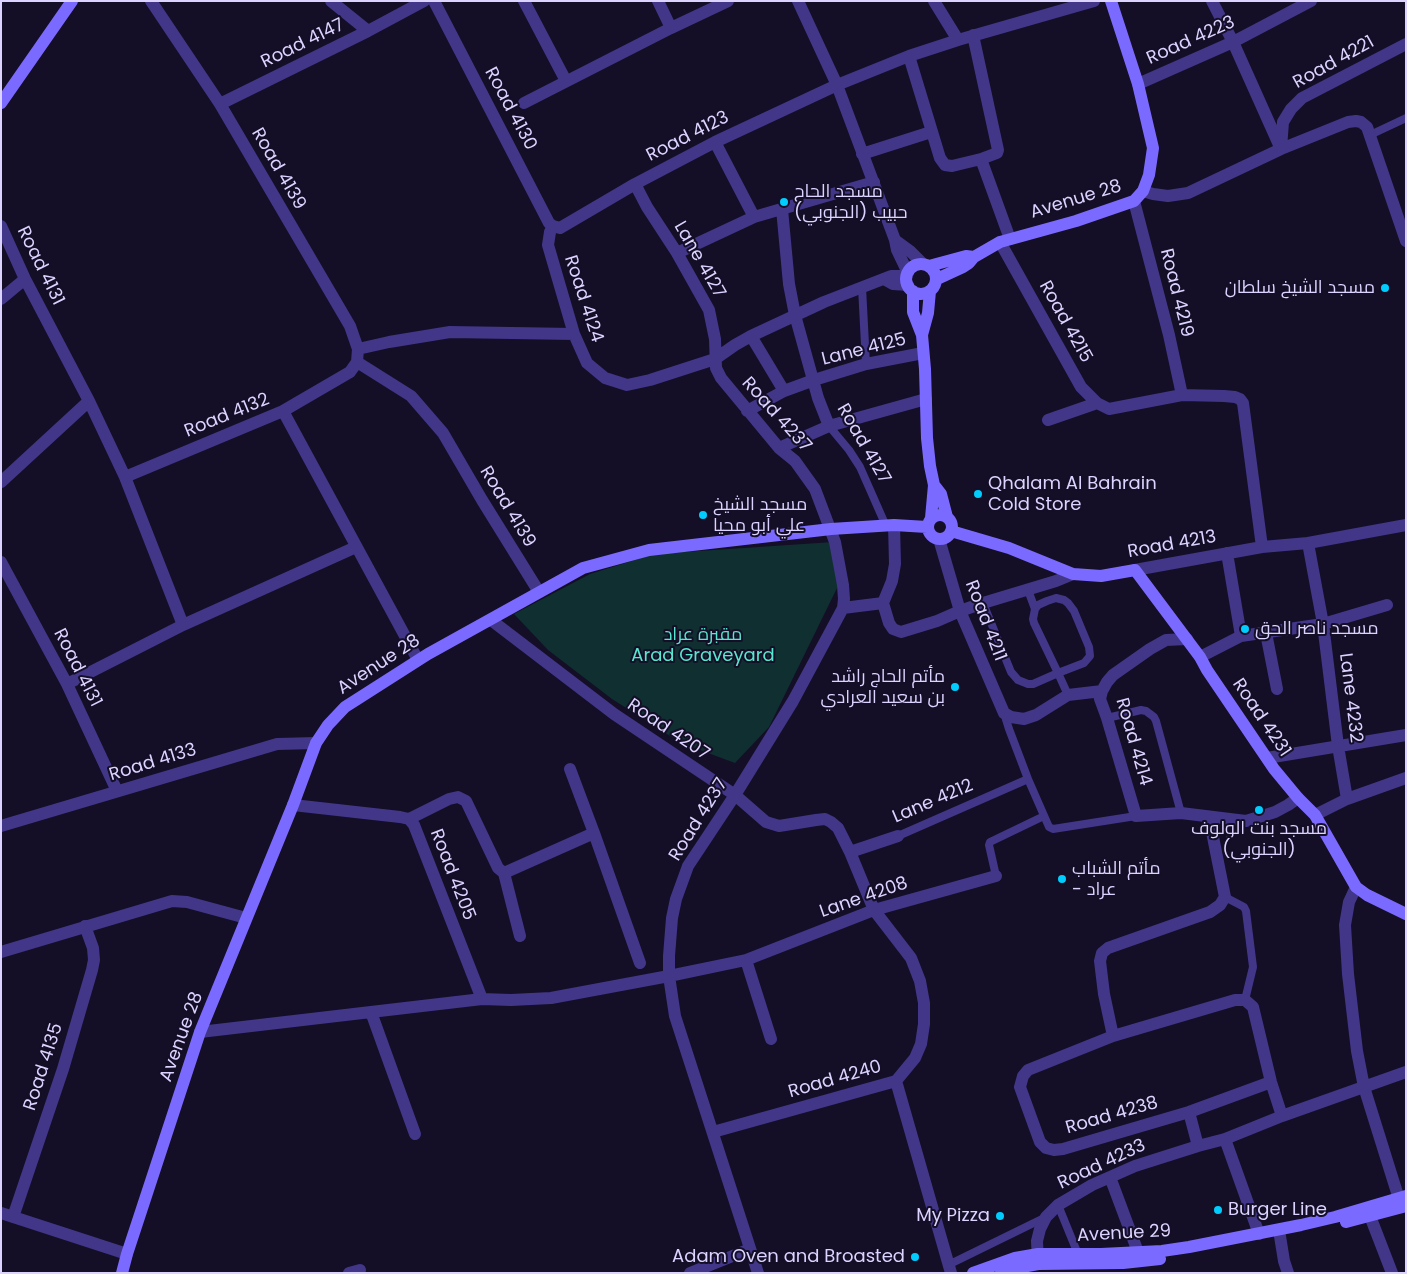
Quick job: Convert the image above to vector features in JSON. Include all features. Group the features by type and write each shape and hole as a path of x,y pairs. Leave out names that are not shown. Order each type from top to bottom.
{"street":[{"path":"1,104 72,1"},
{"name":"Road 4139","path":"151,1 220,104 350,326 358,356 411,396 443,433 539,592"},
{"path":"331,1 368,31"},
{"path":"394,1 400,14"},
{"name":"Road 4147","path":"220,104 368,31 424,1"},
{"name":"Road 4130","path":"434,1 545,214 557,227"},
{"path":"524,1 566,81"},
{"path":"658,1 671,28"},
{"path":"524,104 566,81 728,1"},
{"path":"798,1 837,85 909,281 918,294 925,294 930,291 937,280 935,272 895,240"},
{"path":"934,1 958,40"},
{"name":"Road 4123","path":"557,227 715,142 837,85 910,56 973,35 1094,1"},
{"name":"Avenue 28","path":"937,280 963,267 974,257 1005,240 1076,221 1134,201 1143,191 1149,175 1153,148 1138,84 1111,1"},
{"path":"1212,1 1233,42 1281,149"},
{"name":"Road 4223","path":"1138,84 1233,42 1311,1"},
{"path":"910,56 940,158 945,165 952,166 981,160 997,153 998,150 973,35"},
{"name":"Road 4221","path":"1281,149 1283,122 1291,109 1302,98 1406,44"},
{"path":"1143,191 1168,196 1188,193 1281,149 1348,122 1356,121 1361,122 1367,127 1406,241"},
{"path":"862,154 931,132"},
{"path":"715,142 754,217"},
{"name":"Road 4215","path":"981,160 1005,240 1081,387 1097,403 1109,409 1182,394"},
{"path":"677,253 754,217 874,182"},
{"name":"Lane 4127","path":"635,184 709,310 715,338 715,359"},
{"name":"Road 4219","path":"1134,201 1169,335 1182,394"},
{"path":"747,411 784,391 814,380 794,315 782,209"},
{"name":"Road 4131","path":"1,226 25,279 89,401 125,476 184,625"},
{"name":"Road 4124","path":"557,227 550,232 548,245 574,334 587,364 605,378 627,385 650,380 715,359 735,345 794,315 862,287 894,276 909,281"},
{"name":"Avenue 28","path":"926,265 966,256 974,257"},
{"path":"922,335 913,312 909,281 911,268 916,265 926,265"},
{"path":"1,299 25,279"},
{"path":"930,291 928,313 922,335 927,438 934,485 929,523 930,536 939,539 949,535 951,523 947,517 941,494 934,485"},
{"path":"283,411 350,372 358,356 389,342 450,332 574,334"},
{"path":"752,336 784,391"},
{"name":"Lane 4125","path":"814,380 866,364 923,354"},
{"name":"Road 4237","path":"715,359 716,368 721,378 779,448 795,461 815,489 835,542 844,599 843,608 793,701 735,795 688,866 676,899 670,937 670,976 676,1016 758,1273"},
{"name":"Road 4127","path":"814,380 818,398 829,426"},
{"path":"1182,394 1230,396 1240,399 1243,403 1262,547"},
{"path":"779,448 829,426 926,399"},
{"path":"1,482 89,401"},
{"path":"1048,420 1097,403"},
{"name":"Road 4132","path":"125,476 283,411 418,660"},
{"path":"929,523 939,515 947,517"},
{"name":"Avenue 28","path":"122,1273 200,1032 293,805 316,743 328,725 345,707 418,660 583,568 649,550 831,529 929,523"},
{"name":"Road 4213","path":"951,531 1009,548 1072,574 1101,576 1262,547 1308,543 1406,524"},
{"path":"890,525 895,564 892,581 883,603 889,623 894,629 901,632 1072,574"},
{"name":"Road 4211","path":"939,539 960,611 1004,713"},
{"name":"Lane 4232","path":"1308,543 1323,624 1338,746 1347,799"},
{"path":"67,684 184,625 356,547"},
{"path":"1227,553 1241,636"},
{"name":"Road 4131","path":"1,562 67,684 117,792"},
{"name":"Road 4231","path":"1135,570 1200,657 1267,758 1298,798 1315,815 1356,886 1367,895 1406,914"},
{"path":"843,608 883,603"},
{"path":"1200,657 1241,636 1323,624 1387,606"},
{"name":"Road 4207","path":"491,620 614,714 735,795 766,822 780,826 816,820 831,822 838,828 850,852 874,910"},
{"path":"1266,633 1277,689"},
{"name":"Road 4214","path":"1136,816 1100,699 1102,691 1113,675 1150,649 1166,640 1187,639"},
{"path":"1004,713 1011,717 1024,718 1036,715 1068,695 1102,691"},
{"path":"1267,758 1406,735"},
{"name":"Road 4133","path":"1,826 277,744 316,743"},
{"path":"570,769 640,963"},
{"path":"1315,815 1347,799 1406,778"},
{"path":"409,819 449,799 458,797 466,801 498,868 504,873 520,936"},
{"path":"1136,816 1181,813 1246,821 1275,812 1298,798"},
{"name":"Road 4205","path":"293,805 409,819 414,825 482,998"},
{"path":"1113,1036 1104,994 1100,960 1102,953 1108,948 1210,912 1220,905 1225,896 1208,817"},
{"path":"504,873 594,833"},
{"name":"Lane 4212","path":"850,852 898,836"},
{"name":"Lane 4208","path":"670,976 746,960 874,910 996,876"},
{"path":"1356,886 1349,902 1345,925 1348,974 1358,1051 1364,1087 1403,1200"},
{"path":"1,952 172,901 187,902 246,918"},
{"name":"Road 4240","path":"712,1132 896,1081 915,1058 924,1024 924,1003 920,981 911,958 874,910"},
{"name":"Road 4135","path":"85,926 93,948 94,960 92,970 62,1069 7,1215 127,1254"},
{"path":"746,960 771,1039"},
{"path":"200,1032 482,998 512,1000 551,998 670,976"},
{"name":"Road 4238","path":"1245,1000 1235,1000 1113,1036 1028,1070 1023,1076 1020,1087 1040,1142 1046,1148 1054,1150 1189,1112 1271,1082"},
{"path":"1245,1000 1253,1007 1271,1082 1282,1116"},
{"path":"371,1012 415,1134"},
{"name":"Road 4233","path":"1038,1259 1037,1241 1046,1217 1058,1205 1092,1185 1135,1166 1225,1139 1282,1116 1406,1072"},
{"path":"896,1081 949,1269"},
{"path":"1189,1112 1198,1146"},
{"path":"1225,1139 1258,1234"},
{"path":"1110,1177 1138,1252"},
{"name":"Avenue 29","path":"973,1273 1015,1258 1125,1268 1280,1234 1369,1212 1403,1200"},
{"path":"1369,1212 1392,1273"},
{"name":"Avenue 29","path":"1001,1273 1022,1267 1038,1259 1078,1254 1162,1251 1189,1248 1258,1234 1280,1234"},
{"path":"1280,1234 1284,1261 1288,1273"},
{"path":"690,1273 750,1249"}],"lane":[{"path":"1370,135 1406,118"},
{"path":"862,287 866,364"},
{"name":"Road 4127","path":"829,426 860,467 890,525"},
{"path":"1028,590 1035,609"},
{"path":"983,603 1011,672 1018,680 1028,684 1033,684 1058,672 1084,663 1090,656 1091,651 1074,611 1068,603 1060,599 1051,599 1038,605 1033,613 1034,624 1058,672 1068,695"},
{"path":"1107,718 1141,710 1154,717 1181,813"},
{"name":"Road 4211","path":"1004,713 1028,779 1049,827 1053,829 1136,816"},
{"name":"Lane 4212","path":"898,836 1028,779"},
{"path":"996,876 989,845 990,842 1044,816"},
{"path":"1225,896 1244,906 1246,911 1253,967 1245,1000"},
{"path":"1058,1205 1078,1254"},
{"path":"949,1269 1046,1217"}],"green space":[{"name":"مقبرة عراد Arad Graveyard","path":"833,542 840,582 769,727 735,763 681,743 612,699 548,650 514,614 590,574 654,554"}],"place":[{"name":"مسجد الحاج حبيب (الجنوبي)","path":"784,202"},
{"name":"مسجد الشيخ سلطان","path":"1385,288"},
{"name":"Qhalam Al Bahrain Cold Store","path":"978,494"},
{"name":"مسجد الشيخ علي أبو محيا","path":"703,515"},
{"name":"مسجد ناصر الحق","path":"1245,629"},
{"name":"مأتم الحاج راشد بن سعيد العرادي","path":"955,687"},
{"name":"مسجد بنت الولوف (الجنوبي)","path":"1259,810"},
{"name":"مأتم الشباب - عراد","path":"1062,879"},
{"name":"Burger Line","path":"1218,1210"},
{"name":"My Pizza","path":"1000,1216"},
{"name":"Adam Oven and Broasted","path":"915,1257"}]}
